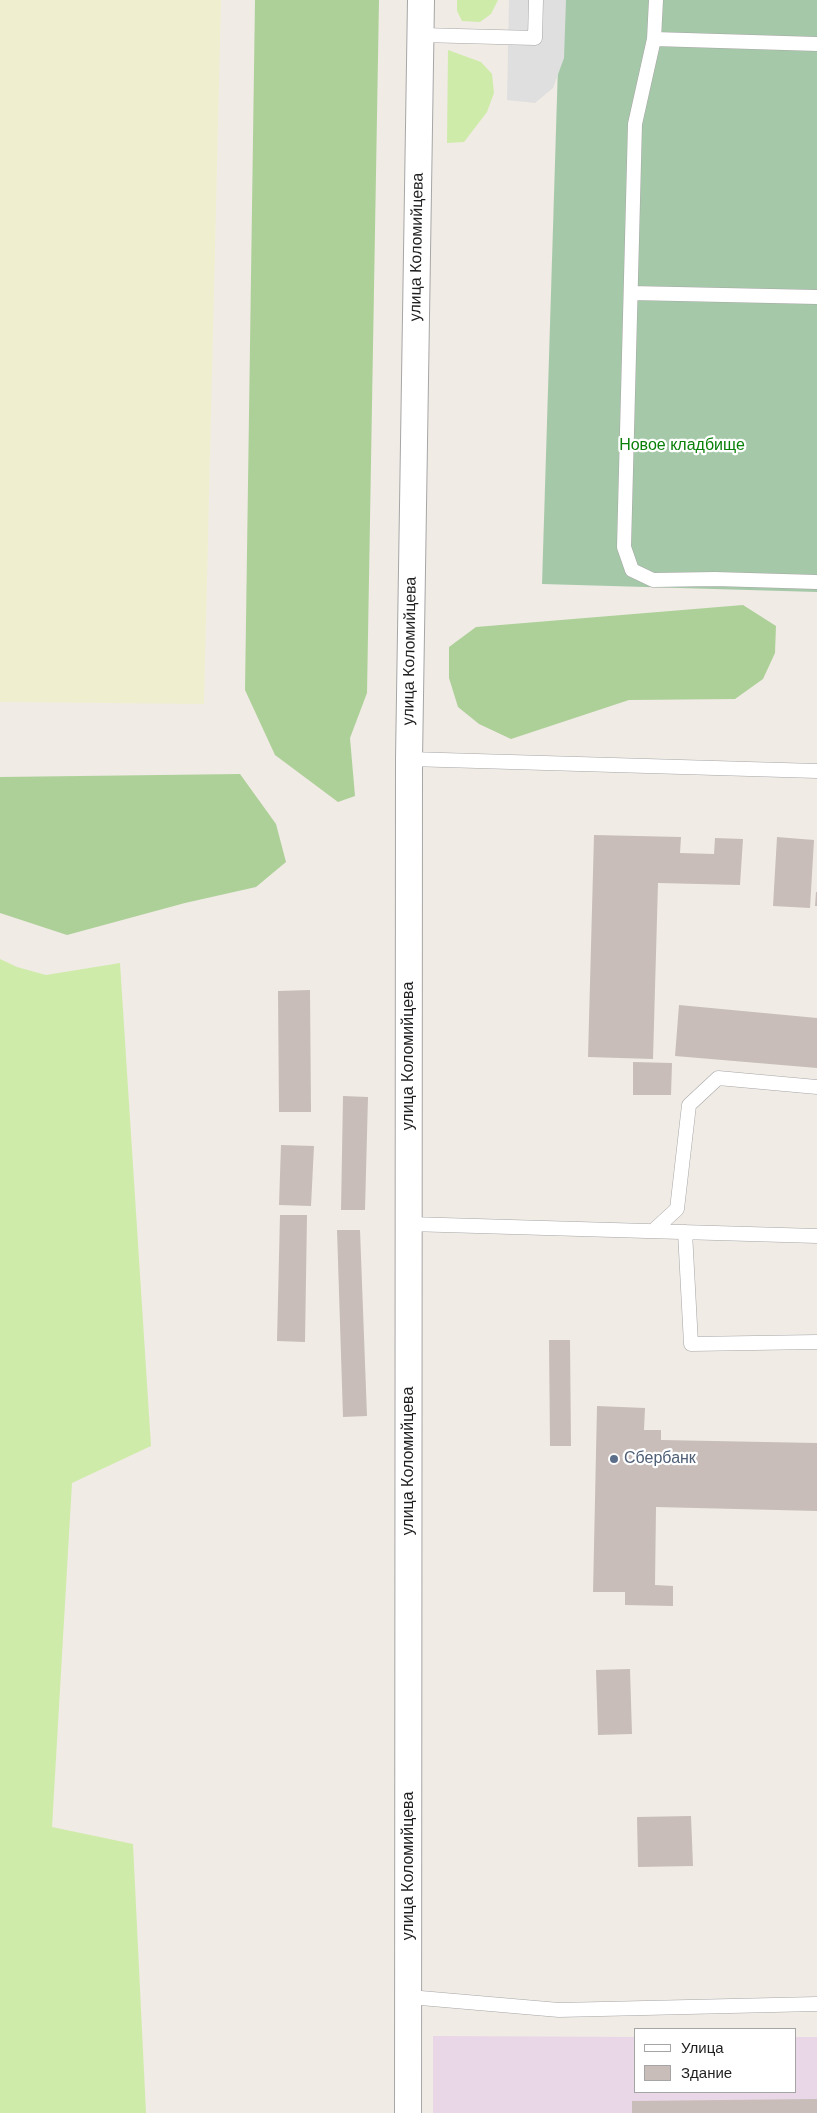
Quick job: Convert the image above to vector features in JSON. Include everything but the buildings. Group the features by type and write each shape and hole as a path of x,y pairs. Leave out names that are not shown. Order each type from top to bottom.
{"street":[{"name":"улица Коломийцева","path":"408,2113 408,759 421,0"}],"lane":[{"path":"421,34 535,38 536,0"},
{"path":"656,0 654,39 635,124 624,547 632,570 653,580 715,579 817,582"},
{"path":"654,39 817,44"},
{"path":"631,293 817,297"},
{"path":"408,759 817,770"},
{"path":"653,1231 677,1209 688,1105 718,1078 817,1087"},
{"path":"409,1224 817,1236"},
{"path":"685,1232 691,1344 817,1342"},
{"path":"409,1997 559,2010 817,2004"}],"shaded area":[{"path":"509,0 566,0 564,58 553,88 535,103 507,100"},
{"path":"433,2036 634,2037 634,2093 797,2093 797,2037 817,2037 817,2113 433,2113"}],"green space":[{"path":"0,0 221,0 204,704 0,702"},
{"path":"255,0 379,0 367,693 350,738 355,796 338,802 275,755 245,690"},
{"path":"457,0 498,0 491,14 480,22 462,21 457,11"},
{"name":"Новое кладбище","path":"560,0 817,0 817,592 542,584"},
{"path":"448,50 481,62 492,74 494,93 487,112 464,142 447,143"},
{"path":"743,605 776,626 775,653 763,679 735,699 629,700 511,739 479,724 458,707 449,678 449,647 476,627"},
{"path":"240,774 276,824 286,862 256,887 185,903 67,935 0,913 0,777"},
{"path":"0,959 17,967 46,975 120,963 151,1446 72,1483 52,1827 133,1844 146,2113 0,2113"}],"place":[{"name":"Сбербанк","path":"614,1459"}]}
